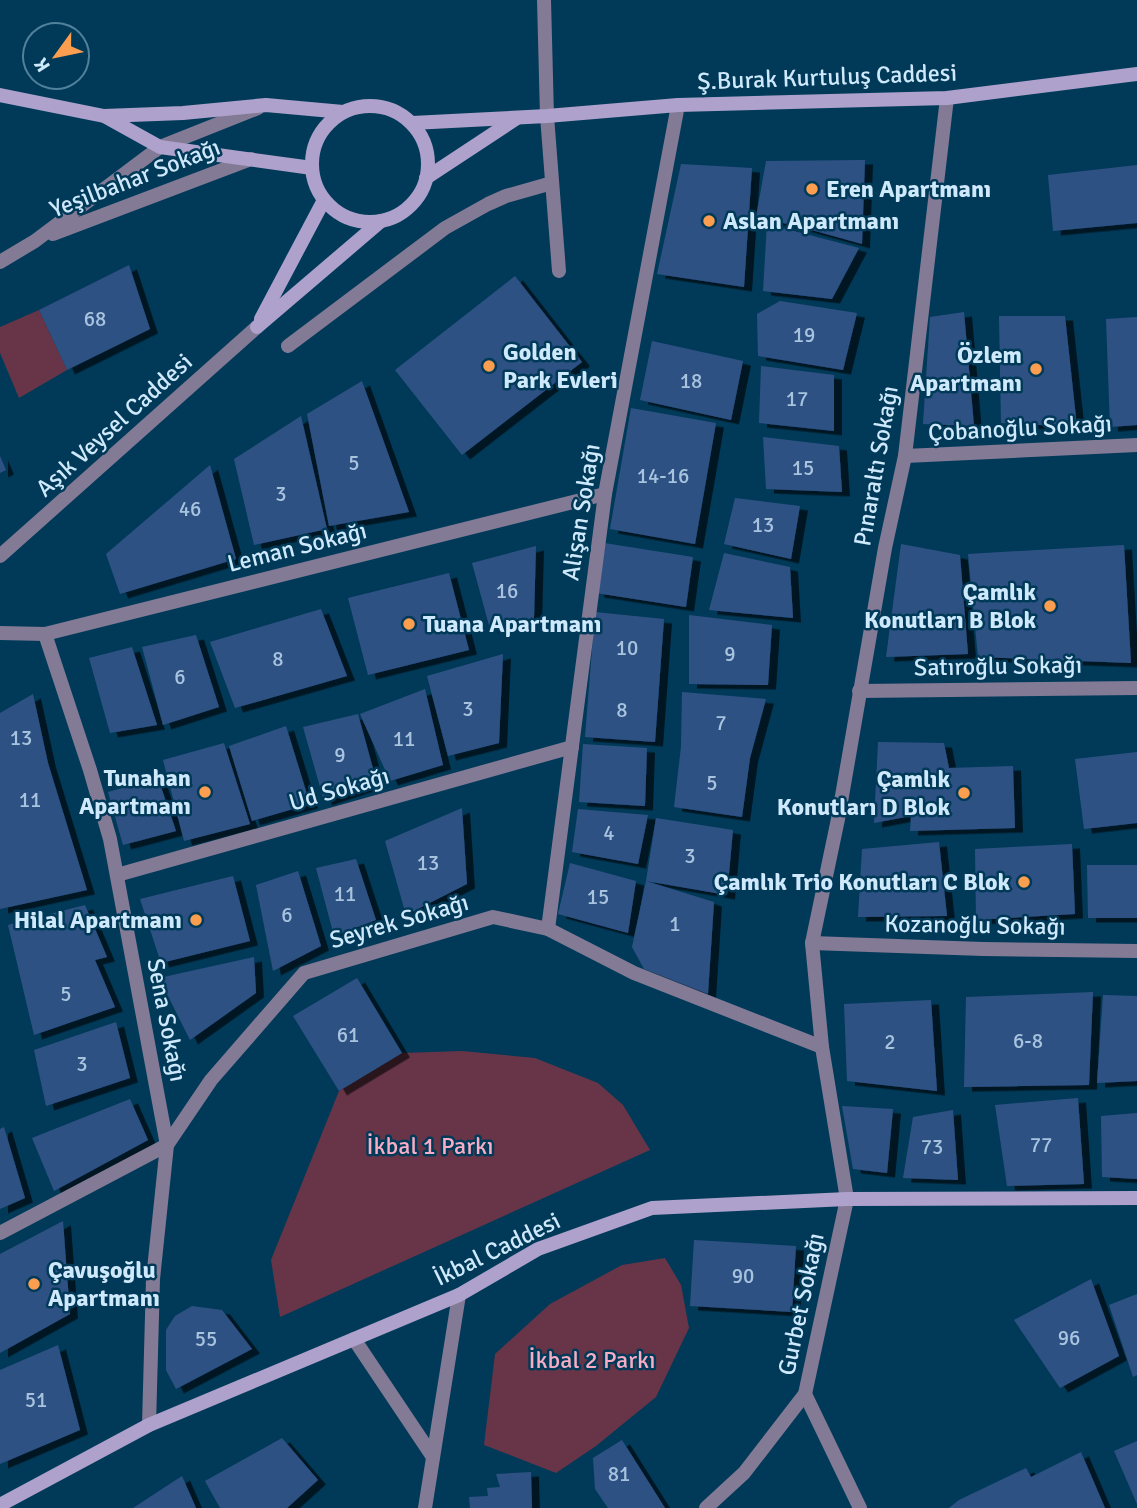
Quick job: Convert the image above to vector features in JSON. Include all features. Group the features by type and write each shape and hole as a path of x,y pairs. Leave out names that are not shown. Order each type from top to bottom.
{"street":[{"path":"544,0 547,116 559,271"},
{"name":"Ş.Burak Kurtuluş Caddesi","path":"412,123 518,118 678,105 947,98 1137,74"},
{"path":"0,95 104,116 184,113 266,105 343,111"},
{"name":"Pınaraltı Sokağı","path":"822,1047 812,943 838,819 885,548 905,456 947,98"},
{"name":"Yeşilbahar Sokağı","path":"0,262 35,241 160,147 266,105"},
{"name":"Alişan Sokağı","path":"548,929 605,494 678,105"},
{"path":"360,106 379,106 397,112 412,123 422,139 428,158 426,178 420,193 410,206 381,221 367,222 340,213 324,200 316,185 312,168 313,151 319,135 329,121 343,111 360,106"},
{"path":"104,116 160,147 312,168"},
{"path":"426,178 518,118"},
{"name":"Yeşilbahar Sokağı","path":"35,241 251,159"},
{"path":"289,346 445,228 506,196 552,183"},
{"name":"Aşık Veysel Caddesi","path":"257,327 324,200"},
{"name":"Aşık Veysel Caddesi","path":"0,556 257,327 381,221"},
{"name":"Çobanoğlu Sokağı","path":"905,456 1137,445"},
{"name":"Leman Sokağı","path":"0,633 45,634 605,494"},
{"name":"Sena Sokağı","path":"45,634 110,839 167,1145 153,1279 149,1425"},
{"name":"Satıroğlu Sokağı","path":"859,691 1137,688"},
{"name":"Ud Sokağı","path":"117,875 572,747"},
{"name":"Seyrek Sokağı","path":"0,1233 167,1145 211,1080 304,972 493,917 548,929 644,978 822,1047"},
{"name":"Kozanoğlu Sokağı","path":"812,943 1137,951"},
{"path":"822,1047 847,1199"},
{"name":"İkbal Caddesi","path":"0,1505 149,1425 459,1294 538,1249 652,1208 847,1199 1137,1198"},
{"name":"Gurbet Sokağı","path":"706,1508 744,1473 805,1394 847,1199"},
{"path":"425,1508 459,1294"},
{"path":"354,1339 433,1457"},
{"path":"805,1394 860,1508"}],"green space":[{"path":"39,310 67,370 19,398 0,353 0,327"},
{"name":"İkbal 1 Parkı","path":"462,1051 535,1058 598,1083 623,1105 650,1150 280,1317 271,1260 339,1091 402,1053"},
{"name":"İkbal 2 Parkı","path":"665,1258 681,1285 689,1328 656,1397 596,1446 556,1473 484,1445 495,1354 550,1304 622,1265"}],"building":[{"name":"Eren Apartmanı","path":"865,160 862,244 756,217 766,161"},
{"name":"Aslan Apartmanı","path":"681,164 752,168 744,287 657,274"},
{"path":"1137,165 1137,223 1053,231 1048,175"},
{"path":"767,224 859,248 832,299 763,291"},
{"path":"129,265 150,329 67,370 39,310"},
{"name":"Golden Park Evleri","path":"515,276 582,362 462,455 395,370"},
{"path":"780,301 857,313 843,370 758,356 757,314"},
{"path":"964,312 974,426 923,424 930,317"},
{"name":"Özlem Apartmanı","path":"999,316 1065,316 1077,427 1001,423"},
{"path":"1137,317 1137,425 1110,427 1106,319"},
{"path":"652,341 743,361 731,420 640,400"},
{"path":"761,366 834,375 834,431 759,423"},
{"path":"362,381 409,512 329,526 307,414"},
{"path":"631,408 716,423 695,544 610,529"},
{"path":"301,416 327,529 254,545 234,459"},
{"path":"763,437 839,446 842,492 766,489"},
{"path":"0,456 6,470 0,473"},
{"path":"210,465 236,559 120,594 106,554"},
{"path":"735,498 800,506 791,559 724,544"},
{"path":"604,543 693,557 686,607 596,593"},
{"path":"901,544 960,555 968,654 886,657"},
{"name":"Çamlık Konutları B Blok","path":"1124,545 1131,663 978,657 968,554"},
{"path":"536,546 534,618 490,629 472,563"},
{"path":"724,553 790,567 793,618 709,610"},
{"name":"Tuana Apartmanı","path":"449,573 469,650 368,675 348,598"},
{"path":"321,609 347,676 235,708 210,642"},
{"path":"595,612 664,619 655,742 585,737"},
{"path":"689,615 772,625 768,685 689,684"},
{"path":"196,635 219,707 163,725 142,647"},
{"path":"132,647 157,725 110,733 89,658"},
{"path":"503,654 499,743 448,756 427,676"},
{"path":"425,689 443,765 390,781 360,714"},
{"path":"682,692 766,699 750,758 742,817 674,807 681,747"},
{"path":"33,694 48,763 87,890 0,909 0,713"},
{"path":"358,714 377,783 324,801 303,727"},
{"path":"286,726 310,804 252,821 229,746"},
{"name":"Çamlık Konutları D Blok","path":"878,742 944,743 949,768 1013,766 1015,828 910,831 911,816 874,823"},
{"name":"Tunahan Apartmanı","path":"224,743 250,824 184,841 163,760"},
{"path":"583,744 647,748 645,806 579,802"},
{"path":"1137,752 1137,823 1084,829 1075,759"},
{"path":"158,778 176,831 123,845 108,792"},
{"path":"462,808 467,884 406,915 385,841"},
{"path":"578,809 648,815 638,864 572,852"},
{"path":"656,818 733,830 727,895 646,881"},
{"path":"939,842 947,916 858,917 862,849"},
{"name":"Çamlık Trio Konutları C Blok","path":"1072,844 1075,914 976,920 975,849"},
{"path":"356,859 376,920 334,936 316,868"},
{"path":"570,863 636,881 628,933 558,914"},
{"path":"1087,865 1137,865 1137,918 1088,918"},
{"path":"298,871 321,946 273,971 256,885"},
{"name":"Hilal Apartmanı","path":"233,876 250,941 161,963 140,899"},
{"path":"646,881 714,902 708,994 644,969 632,947"},
{"path":"85,905 107,957 95,960 115,1007 34,1035 8,925"},
{"path":"254,957 256,993 190,1040 159,978"},
{"path":"357,978 402,1053 339,1091 293,1016"},
{"path":"1093,992 1089,1085 964,1087 966,997"},
{"path":"1103,995 1137,996 1137,1081 1097,1083"},
{"path":"931,1000 937,1091 847,1081 844,1004"},
{"path":"116,1022 130,1078 46,1106 34,1050"},
{"path":"1078,1098 1084,1184 1007,1186 995,1105"},
{"path":"130,1099 148,1140 54,1191 32,1138"},
{"path":"842,1106 893,1109 887,1173 853,1169"},
{"path":"953,1110 958,1180 903,1178 913,1117"},
{"path":"1137,1113 1137,1179 1102,1177 1101,1116"},
{"path":"4,1127 25,1198 0,1209 0,1129"},
{"name":"Çavuşoğlu Apartmanı","path":"63,1221 70,1314 0,1353 0,1254"},
{"path":"694,1240 796,1246 792,1312 690,1306"},
{"path":"1091,1279 1119,1356 1060,1388 1014,1320"},
{"path":"1137,1294 1137,1375 1133,1377 1109,1305"},
{"path":"192,1306 222,1310 252,1349 176,1389 166,1370 166,1330 175,1316"},
{"path":"58,1345 80,1430 0,1464 0,1370"},
{"path":"282,1438 318,1480 287,1508 220,1508 205,1481"},
{"path":"622,1440 665,1508 608,1508 595,1489 593,1458"},
{"path":"1137,1441 1137,1504 1114,1451"},
{"path":"1081,1452 1105,1508 949,1508 959,1500 1026,1468 1031,1477"},
{"path":"531,1472 532,1508 470,1508 469,1497 488,1496 487,1488 500,1487 496,1474"},
{"path":"182,1476 196,1508 133,1508"}],"place":[{"name":"Eren Apartmanı","path":"812,189"},
{"name":"Aslan Apartmanı","path":"709,221"},
{"name":"Golden Park Evleri","path":"489,366"},
{"name":"Özlem Apartmanı","path":"1036,369"},
{"name":"Çamlık Konutları B Blok","path":"1050,606"},
{"name":"Tuana Apartmanı","path":"409,624"},
{"name":"Tunahan Apartmanı","path":"205,792"},
{"name":"Çamlık Konutları D Blok","path":"964,793"},
{"name":"Çamlık Trio Konutları C Blok","path":"1024,882"},
{"name":"Hilal Apartmanı","path":"196,920"},
{"name":"Çavuşoğlu Apartmanı","path":"34,1284"}]}
